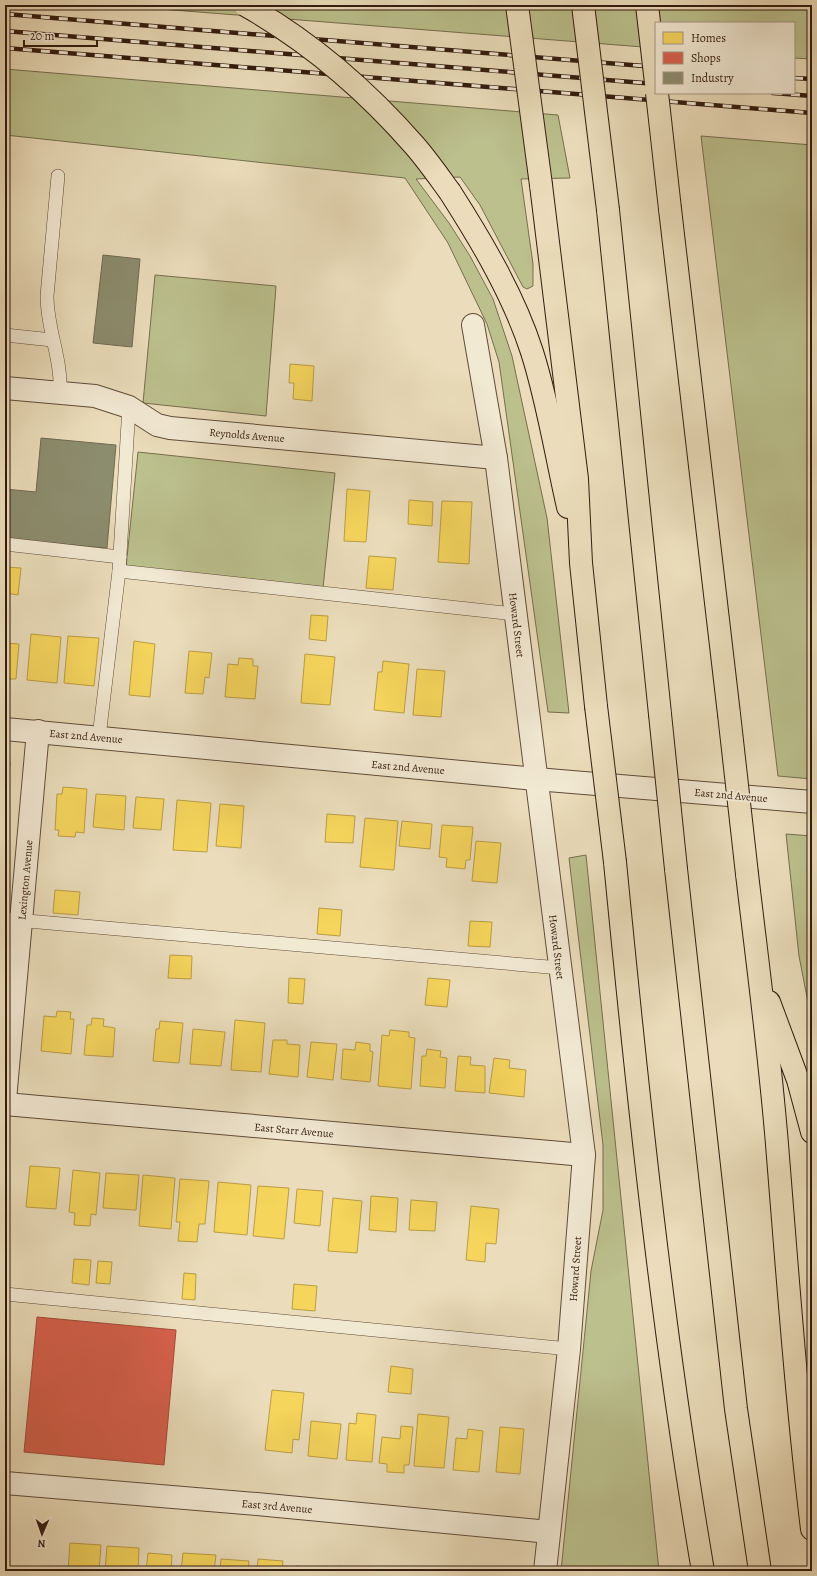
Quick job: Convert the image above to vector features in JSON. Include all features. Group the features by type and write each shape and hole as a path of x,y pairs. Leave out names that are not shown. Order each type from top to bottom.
{"highway":[{"path":"245,5 304,43 364,93 416,147 450,192 478,234 509,297 532,352 581,563"},
{"path":"517,5 576,464 581,563 660,1283 686,1475 702,1571"},
{"path":"583,5 608,210 676,869 736,1409 760,1571"},
{"path":"647,5 655,74"},
{"path":"657,94 758,970 778,1156 785,1259 804,1463 812,1528"},
{"path":"758,970 798,1080 812,1132"},
{"path":"686,1475 692,1571"}],"street":[{"name":"Howard Street","path":"473,325 496,458 584,1155 569,1349 545,1571"},
{"name":"Reynolds Avenue","path":"5,388 95,396 129,407 157,426 170,428 496,458"},
{"name":"East 2nd Avenue","path":"5,729 536,779 812,802"},
{"name":"Lexington Avenue","path":"5,1100 13,919 38,731"},
{"name":"East Starr Avenue","path":"5,1104 584,1155"},
{"name":"East 3rd Avenue","path":"5,1483 257,1504 549,1532"}],"lane":[{"path":"58,176 47,296 47,316 61,375 60,393"},
{"path":"5,335 52,340"},
{"path":"99,737 119,571 129,407"},
{"path":"5,544 120,557"},
{"path":"119,571 515,614"},
{"path":"13,919 560,968"},
{"path":"5,1294 569,1349"}],"green space":[{"path":"109,5 812,5 812,59 795,58 795,22 655,22 655,48"},
{"path":"5,69 558,115 570,178 521,179 533,264 533,286 527,289 523,287 480,205 460,177 416,179 449,223 470,256 493,299 512,356 547,518 569,713 548,712 499,362 487,324 448,243 405,178 5,135"},
{"path":"701,136 812,145 812,779 778,776"},
{"path":"155,275 276,286 266,416 143,403"},
{"path":"138,452 335,473 323,588 126,567"},
{"path":"5,761 10,762 5,824"},
{"path":"786,834 812,836 812,1023 799,956"},
{"path":"586,855 659,1571 561,1571 591,1271 603,1210 603,1145 569,858"}],"building: Homes":[{"path":"290,364 314,366 312,401 293,399 294,383 289,383"},
{"path":"347,489 370,491 366,542 344,541"},
{"path":"409,500 433,502 432,526 408,524"},
{"path":"442,501 472,502 469,564 438,562"},
{"path":"369,556 396,558 393,590 366,588"},
{"path":"5,567 21,568 18,595 5,593"},
{"path":"311,615 328,616 326,641 309,639"},
{"path":"31,634 61,637 57,683 27,680"},
{"path":"68,636 99,638 94,686 64,683"},
{"path":"134,641 155,644 150,697 129,695"},
{"path":"5,643 19,644 16,679 9,679 8,686 5,686"},
{"path":"189,651 212,653 209,678 205,677 203,694 185,693"},
{"path":"305,654 335,657 330,705 301,703"},
{"path":"239,658 253,659 253,666 258,666 255,699 225,697 228,664 238,665"},
{"path":"383,661 409,664 404,713 374,710 378,672 382,672"},
{"path":"417,669 445,671 441,717 413,715"},
{"path":"63,787 87,789 84,833 76,832 75,837 58,836 59,830 55,830 57,794 62,794"},
{"path":"96,794 126,796 124,830 93,827"},
{"path":"136,797 164,799 161,830 133,828"},
{"path":"177,800 211,803 207,852 173,850"},
{"path":"220,804 244,806 241,848 216,846"},
{"path":"327,814 355,816 353,843 325,842"},
{"path":"365,818 398,821 394,870 360,867"},
{"path":"402,821 432,824 430,849 399,846"},
{"path":"442,825 473,827 470,860 466,860 465,869 446,867 447,858 439,857"},
{"path":"476,841 501,843 497,883 472,881"},
{"path":"55,890 80,892 78,915 53,913"},
{"path":"319,908 342,910 340,936 317,934"},
{"path":"470,921 492,922 490,947 468,946"},
{"path":"170,955 192,956 191,979 168,978"},
{"path":"289,978 305,979 303,1004 288,1003"},
{"path":"428,978 450,980 447,1007 425,1005"},
{"path":"57,1011 71,1012 70,1019 74,1019 71,1054 41,1051 44,1016 56,1017"},
{"path":"92,1018 104,1019 103,1026 115,1028 113,1057 84,1055 87,1025 91,1025"},
{"path":"235,1020 265,1023 261,1072 231,1070"},
{"path":"160,1021 183,1023 179,1063 153,1061 156,1029 159,1029"},
{"path":"193,1029 225,1032 221,1066 190,1064"},
{"path":"390,1030 409,1032 409,1037 415,1038 411,1089 378,1086 382,1035 389,1036"},
{"path":"273,1040 287,1040 287,1044 300,1045 298,1077 269,1074"},
{"path":"311,1042 337,1044 333,1080 307,1077"},
{"path":"356,1042 370,1044 370,1051 373,1052 370,1082 341,1079 343,1049 355,1050"},
{"path":"427,1049 441,1051 440,1057 447,1058 445,1088 420,1086 422,1056 426,1056"},
{"path":"458,1056 471,1057 470,1065 485,1066 485,1093 455,1091"},
{"path":"494,1058 510,1060 509,1068 526,1070 524,1097 489,1093"},
{"path":"30,1166 60,1168 56,1209 26,1207"},
{"path":"73,1170 100,1173 96,1215 91,1214 90,1226 74,1225 75,1213 69,1212"},
{"path":"106,1173 139,1175 136,1210 103,1208"},
{"path":"143,1175 175,1178 171,1229 139,1226"},
{"path":"180,1179 209,1181 205,1224 199,1224 197,1242 178,1241 180,1222 176,1222"},
{"path":"218,1182 251,1185 247,1235 214,1232"},
{"path":"258,1186 289,1188 284,1239 253,1236"},
{"path":"297,1189 323,1191 320,1226 294,1223"},
{"path":"371,1196 398,1198 396,1232 369,1230"},
{"path":"333,1198 362,1201 357,1253 328,1251"},
{"path":"411,1200 437,1202 435,1231 409,1230"},
{"path":"471,1206 499,1209 496,1244 486,1243 485,1262 466,1260"},
{"path":"74,1259 91,1260 89,1285 72,1283"},
{"path":"98,1261 112,1262 110,1284 96,1283"},
{"path":"184,1273 196,1274 195,1300 182,1299"},
{"path":"294,1284 317,1286 315,1311 292,1309"},
{"path":"391,1366 413,1369 411,1394 388,1392"},
{"path":"272,1390 304,1393 299,1440 293,1439 292,1453 265,1450"},
{"path":"357,1413 376,1415 372,1462 346,1460 349,1423 356,1424"},
{"path":"418,1414 449,1417 444,1468 414,1466"},
{"path":"311,1421 341,1424 337,1459 308,1456"},
{"path":"401,1426 413,1427 409,1465 404,1465 404,1473 387,1472 387,1464 379,1463 382,1437 400,1439"},
{"path":"500,1427 524,1429 520,1474 496,1472"},
{"path":"468,1429 483,1431 479,1472 453,1470 456,1438 467,1439"},
{"path":"70,1543 101,1545 99,1571 68,1571"},
{"path":"107,1546 139,1548 138,1571 105,1571"},
{"path":"148,1553 172,1555 171,1571 146,1571"},
{"path":"183,1553 216,1555 214,1571 181,1571"},
{"path":"221,1559 249,1561 248,1571 220,1571"},
{"path":"258,1559 283,1561 282,1571 257,1571"},
{"path":"296,1566 323,1568 323,1571 295,1571"},
{"path":"338,1566 362,1569 362,1571 337,1571"}],"building: Shops":[{"path":"37,1317 176,1330 164,1465 24,1452"}],"building: Industry":[{"path":"103,255 140,259 132,347 93,343"},
{"path":"41,438 116,445 107,548 5,539 5,489 36,492"}],"railway":[{"path":"5,14 655,67"},
{"path":"5,31 655,84"},
{"path":"5,48 812,113"},
{"path":"795,78 812,79"},
{"path":"786,94 812,96"}]}
